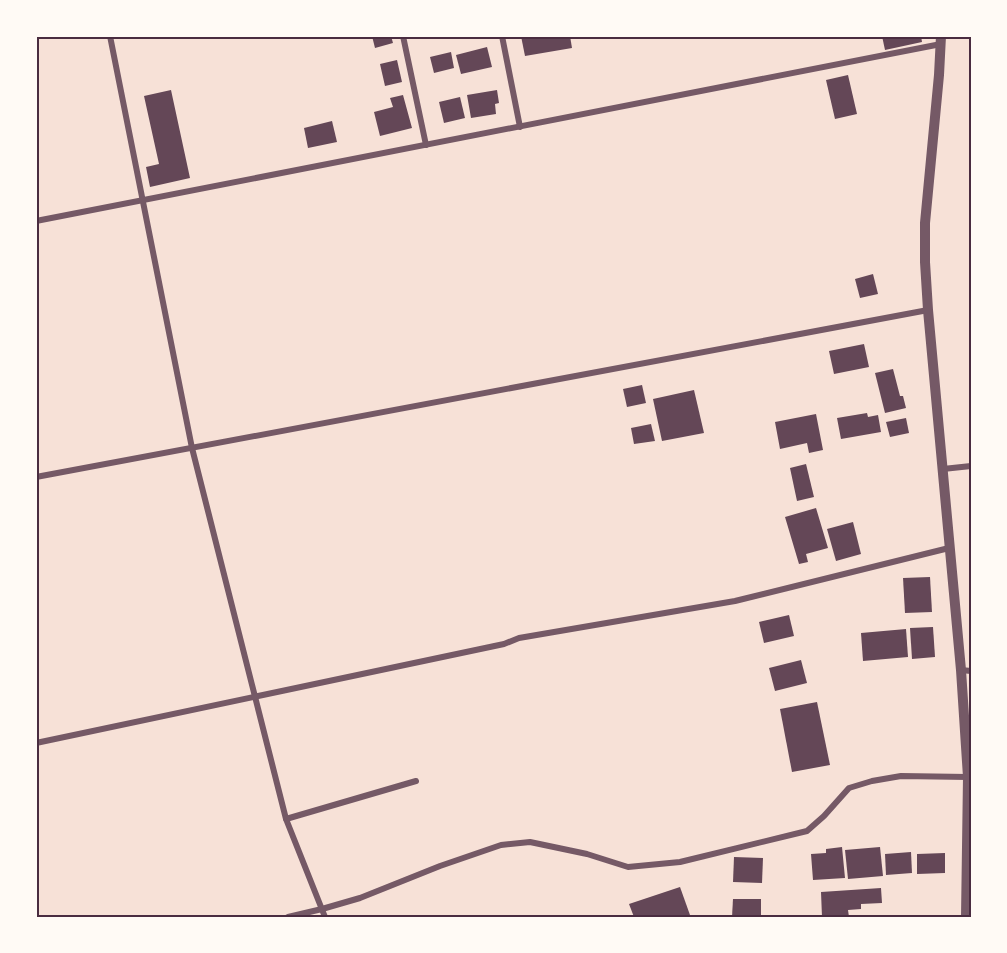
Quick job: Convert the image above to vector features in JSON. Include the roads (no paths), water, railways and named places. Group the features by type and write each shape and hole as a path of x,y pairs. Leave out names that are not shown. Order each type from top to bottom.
{"street":[{"path":"110,36 192,448 286,819 325,917"},
{"path":"403,36 426,145"},
{"path":"502,36 520,126"},
{"path":"36,221 426,145 941,40 925,223 925,261 950,548 966,670 969,784 966,917"},
{"path":"36,477 928,310"},
{"path":"943,469 971,466"},
{"path":"36,743 493,647 519,638 735,601 950,548"},
{"path":"288,917 360,898 440,866 501,845 530,842 587,854 628,867 680,862 807,831 849,788 872,781 901,776 969,784"},
{"path":"286,819 416,781"}]}
